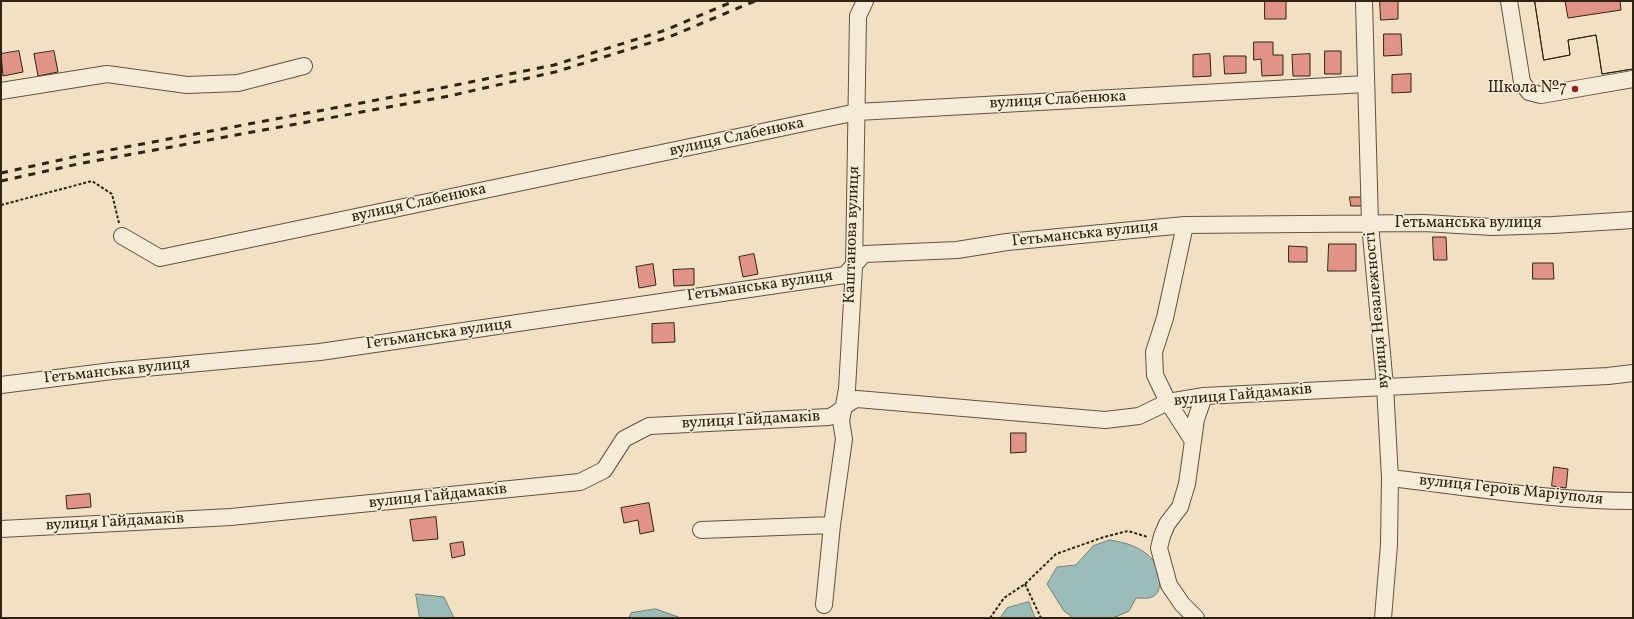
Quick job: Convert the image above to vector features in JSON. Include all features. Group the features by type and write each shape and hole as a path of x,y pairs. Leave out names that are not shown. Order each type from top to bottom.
{"street":[{"name":"Каштанова вулиця","path":"824,605 832,525 844,439 841,421 847,389 854,267 858,16 865,1"},
{"name":"вулиця Незалежності","path":"1364,1 1370,224 1385,386 1390,478 1389,545 1383,618"},
{"path":"1509,1 1522,82 1529,92 1540,96 1633,81"},
{"path":"1,91 107,74 187,85 238,83 304,66"},
{"name":"вулиця Слабенюка","path":"122,236 160,258 857,112 1366,84"},
{"name":"Гетьманська вулиця","path":"1,385 120,370 320,352 845,275 854,267 864,254 957,250 1007,242 1185,225 1424,223 1492,227 1633,220"},
{"path":"1185,225 1165,318 1154,352 1155,375 1168,402 1193,441"},
{"name":"вулиця Гайдамаків","path":"1,529 231,518 580,482 604,470 624,439 649,426 829,417 836,415 849,401 857,399 1105,420 1139,416 1168,402 1204,396 1608,376 1633,373"},
{"path":"1196,618 1182,604 1169,585 1159,548 1167,524 1180,507 1187,484 1196,418 1204,396"},
{"name":"вулиця Героїв Маріуполя","path":"1390,478 1491,490 1607,501 1633,501"},
{"path":"701,530 832,525"}],"path":[{"path":"1,205 92,181 112,194 122,236"},
{"path":"990,618 1004,598 1025,584 1056,554 1104,537 1128,531 1143,534 1161,542"},
{"path":"1025,584 1041,618"}],"water":[{"path":"1110,540 1138,548 1152,559 1159,573 1160,579 1160,585 1156,594 1150,598 1136,598 1129,611 1113,618 1070,618 1071,616 1064,611 1047,584 1057,567 1076,565 1093,546"},
{"path":"416,594 444,597 454,618 420,618"},
{"path":"1029,602 1035,618 1000,618 1007,608"},
{"path":"656,609 681,618 629,618 631,613"}],"building":[{"path":"1265,1 1286,1 1286,19 1265,19"},
{"path":"1380,1 1398,1 1398,19 1381,20"},
{"path":"1535,1 1565,1 1568,18 1621,10 1620,1 1633,1 1633,69 1602,74 1596,35 1568,40 1570,55 1544,60"},
{"path":"1535,1 1633,1 1633,69 1602,74 1596,35 1568,40 1570,55 1544,60"},
{"path":"1384,34 1401,34 1402,55 1384,56"},
{"path":"1254,42 1273,42 1273,55 1283,55 1283,75 1262,76 1261,59 1254,60"},
{"path":"19,51 23,72 3,76 1,54"},
{"path":"54,51 58,72 38,76 34,54"},
{"path":"1325,51 1341,51 1341,74 1325,74"},
{"path":"1210,54 1211,76 1193,77 1193,55"},
{"path":"1310,54 1310,76 1293,76 1292,55"},
{"path":"1224,56 1246,56 1246,73 1225,74"},
{"path":"1411,74 1411,92 1392,93 1392,75"},
{"path":"1350,197 1362,197 1362,206 1351,206"},
{"path":"1433,237 1446,237 1447,260 1434,260"},
{"path":"1329,244 1356,244 1356,271 1328,271"},
{"path":"1289,246 1307,247 1307,262 1289,262"},
{"path":"754,254 758,274 743,277 739,257"},
{"path":"1533,263 1553,263 1554,279 1533,279"},
{"path":"653,264 656,285 639,288 636,267"},
{"path":"694,269 694,285 674,286 673,270"},
{"path":"674,323 675,342 652,343 652,324"},
{"path":"1011,433 1026,433 1026,452 1011,453"},
{"path":"1554,467 1568,469 1566,488 1552,486"},
{"path":"90,494 91,507 67,509 66,496"},
{"path":"649,503 654,531 640,534 638,520 624,523 621,508"},
{"path":"436,517 438,539 413,541 410,520"},
{"path":"463,542 465,555 452,558 450,544"}],"railway":[{"path":"1,173 78,156 446,87 554,65 666,30 734,1"},
{"path":"1,181 78,164 449,96 555,72 669,37 755,1"}],"place":[{"name":"Школа №7","path":"1575,89"}]}
